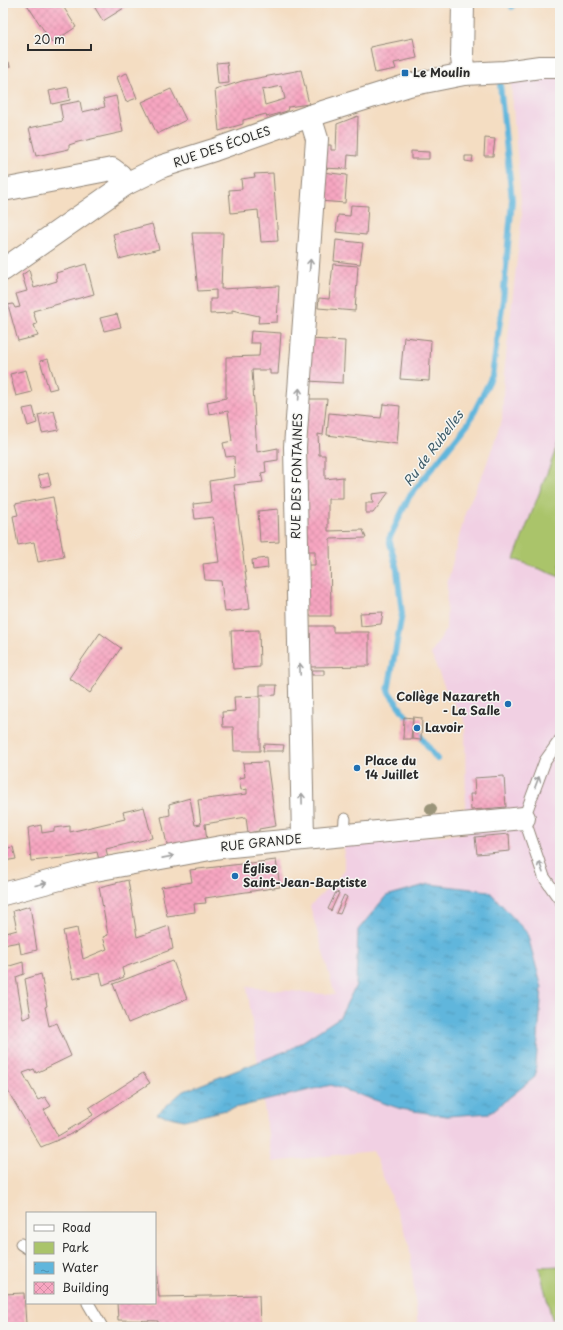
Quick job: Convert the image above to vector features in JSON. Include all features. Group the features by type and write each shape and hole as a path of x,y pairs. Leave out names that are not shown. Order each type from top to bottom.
{"street":[{"path":"463,3 462,58 464,74"},
{"name":"RUE DES ÉCOLES","path":"3,270 126,184 163,166 214,150 310,116 409,85 464,74 505,72 540,67 560,67"},
{"name":"RUE DES FONTAINES","path":"303,838 308,703 297,582 295,447 303,331 308,285 317,139 310,116"},
{"path":"3,190 112,168 120,175 126,184"},
{"name":"RUE GRANDE","path":"3,894 90,872 221,847 303,838 344,827 402,831 524,818"}],"lane":[{"path":"560,740 545,761 524,818 544,877 560,900"},
{"path":"89,1304 102,1327"}],"shaded area":[{"name":"Collège Nazareth - La Salle","path":"560,67 560,1327 418,1327 409,1243 373,1151 272,1162 247,987 335,995 310,906 344,872 344,845 466,833 465,721 445,688 431,654 446,629 447,584 466,510 484,471 502,420 504,374 522,214 510,71"}],"green space":[{"path":"560,439 560,577 514,559"},
{"path":"560,1266 560,1319 552,1319 539,1267"}],"water":[{"path":"429,884 489,891 527,933 542,988 535,1077 490,1113 447,1116 401,1109 331,1085 184,1120 157,1114 182,1092 291,1049 340,1017 356,985 358,930 386,896"}],"building":[{"path":"26,3 61,3 76,27 52,43"},
{"path":"92,3 132,3 103,21"},
{"path":"307,3 320,3 320,4 307,6"},
{"path":"413,38 417,58 394,63 396,69 375,73 370,47"},
{"path":"3,62 9,62 10,67 6,68 8,79 3,80"},
{"path":"227,62 229,83 218,84 216,63"},
{"path":"301,70 309,104 288,107 287,111 267,117 266,114 243,120 243,124 219,131 215,90 242,81","holes":["282,86 285,99 265,105 262,90"]},
{"path":"127,73 137,98 126,102 117,77"},
{"path":"68,87 70,100 52,104 49,91"},
{"path":"171,89 186,120 157,134 142,102"},
{"path":"116,96 123,132 78,142 69,145 69,149 36,156 29,128 63,121 60,105 80,101 82,112 105,107 103,99"},
{"path":"358,116 357,156 348,155 347,169 319,168 321,145 331,145 331,150 336,150 337,124"},
{"path":"485,138 495,139 493,156 484,156"},
{"path":"3,140 7,155 3,155"},
{"path":"411,151 429,152 429,159 411,159"},
{"path":"465,156 473,156 472,162 465,161"},
{"path":"322,172 347,175 345,203 319,201"},
{"path":"273,173 278,241 261,242 258,210 231,213 229,190 242,189 241,179 255,177 254,174"},
{"path":"351,205 368,206 366,235 336,232 338,215 350,216"},
{"path":"152,224 159,249 119,259 113,234"},
{"path":"192,233 223,233 221,289 279,286 277,322 258,323 259,316 232,310 232,313 210,314 210,299 216,299 216,290 198,291"},
{"path":"336,240 363,243 360,264 334,261"},
{"path":"86,264 94,294 33,311 37,324 34,325 38,336 18,341 8,305 13,304 15,308 20,307 16,294 27,291 22,275 29,270 34,288 57,281 56,273"},
{"path":"333,264 358,266 355,311 318,308 319,298 329,299"},
{"path":"117,314 121,327 104,331 100,318"},
{"path":"251,331 281,333 278,374 270,374 270,370 252,370 257,452 278,448 278,460 265,462 266,472 261,473 263,482 234,485 250,609 225,612 221,581 205,580 203,564 219,562 213,517 195,519 193,504 211,502 209,481 235,477 234,456 226,457 223,443 232,441 228,411 209,414 207,402 226,398 226,357 259,356 260,343 250,343"},
{"path":"404,337 431,340 429,381 400,379"},
{"path":"310,339 345,341 343,383 308,381"},
{"path":"48,359 57,388 49,390 40,361"},
{"path":"26,370 32,392 16,396 10,374"},
{"path":"304,399 327,399 323,435 318,434 319,455 325,455 325,479 343,477 343,499 328,499 328,531 363,530 366,538 330,539 331,616 305,616 303,565 315,565 315,551 303,551"},
{"path":"383,404 400,406 397,444 327,435 329,413 381,418"},
{"path":"33,407 37,423 28,426 23,409"},
{"path":"54,411 59,430 42,433 38,415"},
{"path":"48,473 51,485 42,487 38,475"},
{"path":"389,492 373,513 366,513 366,503 373,503 372,494"},
{"path":"53,497 64,557 38,562 34,542 18,545 13,516 18,515 15,504"},
{"path":"278,509 279,542 260,543 258,511"},
{"path":"267,558 268,568 253,570 252,560"},
{"path":"383,612 381,624 361,626 360,613"},
{"path":"309,626 333,626 333,632 369,632 369,666 309,667"},
{"path":"259,630 260,667 233,669 231,631"},
{"path":"100,633 121,648 90,693 69,678"},
{"path":"311,670 324,670 324,675 312,675"},
{"path":"260,685 277,685 276,695 260,696"},
{"path":"260,696 260,751 234,751 233,727 223,727 222,712 235,711 234,697"},
{"name":"Lavoir","path":"404,717 413,718 411,739 403,739"},
{"name":"Lavoir","path":"413,717 422,718 421,740 412,739"},
{"path":"264,744 284,745 283,751 263,751"},
{"path":"267,762 276,826 259,829 259,831 248,833 246,817 205,824 207,841 168,849 161,817 170,815 169,804 190,798 195,825 201,824 198,800 247,794 247,789 241,790 239,778 245,777 243,763"},
{"path":"504,776 506,807 471,810 470,794 475,794 474,778"},
{"path":"144,807 152,838 106,849 109,862 100,864 97,852 73,857 31,861 28,828 41,825 42,833 54,831 54,828 70,826 70,832 125,819 123,812"},
{"path":"509,834 510,851 477,854 475,837"},
{"path":"13,847 16,859 4,861 6,871 3,872 3,849"},
{"name":"Église Saint-Jean-Baptiste","path":"276,860 280,887 205,898 206,903 194,904 195,912 167,916 161,887 192,882 190,870"},
{"path":"128,880 137,937 169,926 173,949 122,968 124,977 103,985 100,973 73,979 63,931 77,928 83,959 107,949 103,937 108,935 99,887"},
{"path":"336,892 339,893 331,911 328,909"},
{"path":"344,895 347,897 340,914 336,913"},
{"path":"30,906 37,950 21,954 19,942 3,945 3,934 17,930 13,911"},
{"path":"173,961 187,999 128,1023 113,984"},
{"path":"23,962 24,974 16,977 23,1019 31,1016 25,979 41,974 49,1026 57,1023 71,1056 36,1073 34,1069 23,1073 38,1100 45,1097 51,1106 44,1110 58,1136 93,1115 89,1108 143,1073 150,1083 70,1135 41,1147 3,1083 3,968"},
{"path":"156,1268 159,1297 259,1295 260,1327 158,1327 158,1321 118,1320 117,1304 156,1304"},
{"path":"24,1293 26,1324 3,1325 3,1294"}],"waterway":[{"name":"Ru de Rubelles","path":"512,7 513,3"},
{"name":"Ru de Rubelles","path":"437,759 388,691 402,614 397,570 389,539 409,497 469,422 492,376 503,300 512,200 500,84"}],"place":[{"name":"Le Moulin","path":"405,73"},
{"name":"Collège Nazareth - La Salle","path":"508,704"},
{"name":"Lavoir","path":"417,728"},
{"name":"Place du 14 Juillet","path":"357,768"},
{"name":"Église Saint-Jean-Baptiste","path":"235,876"}]}
